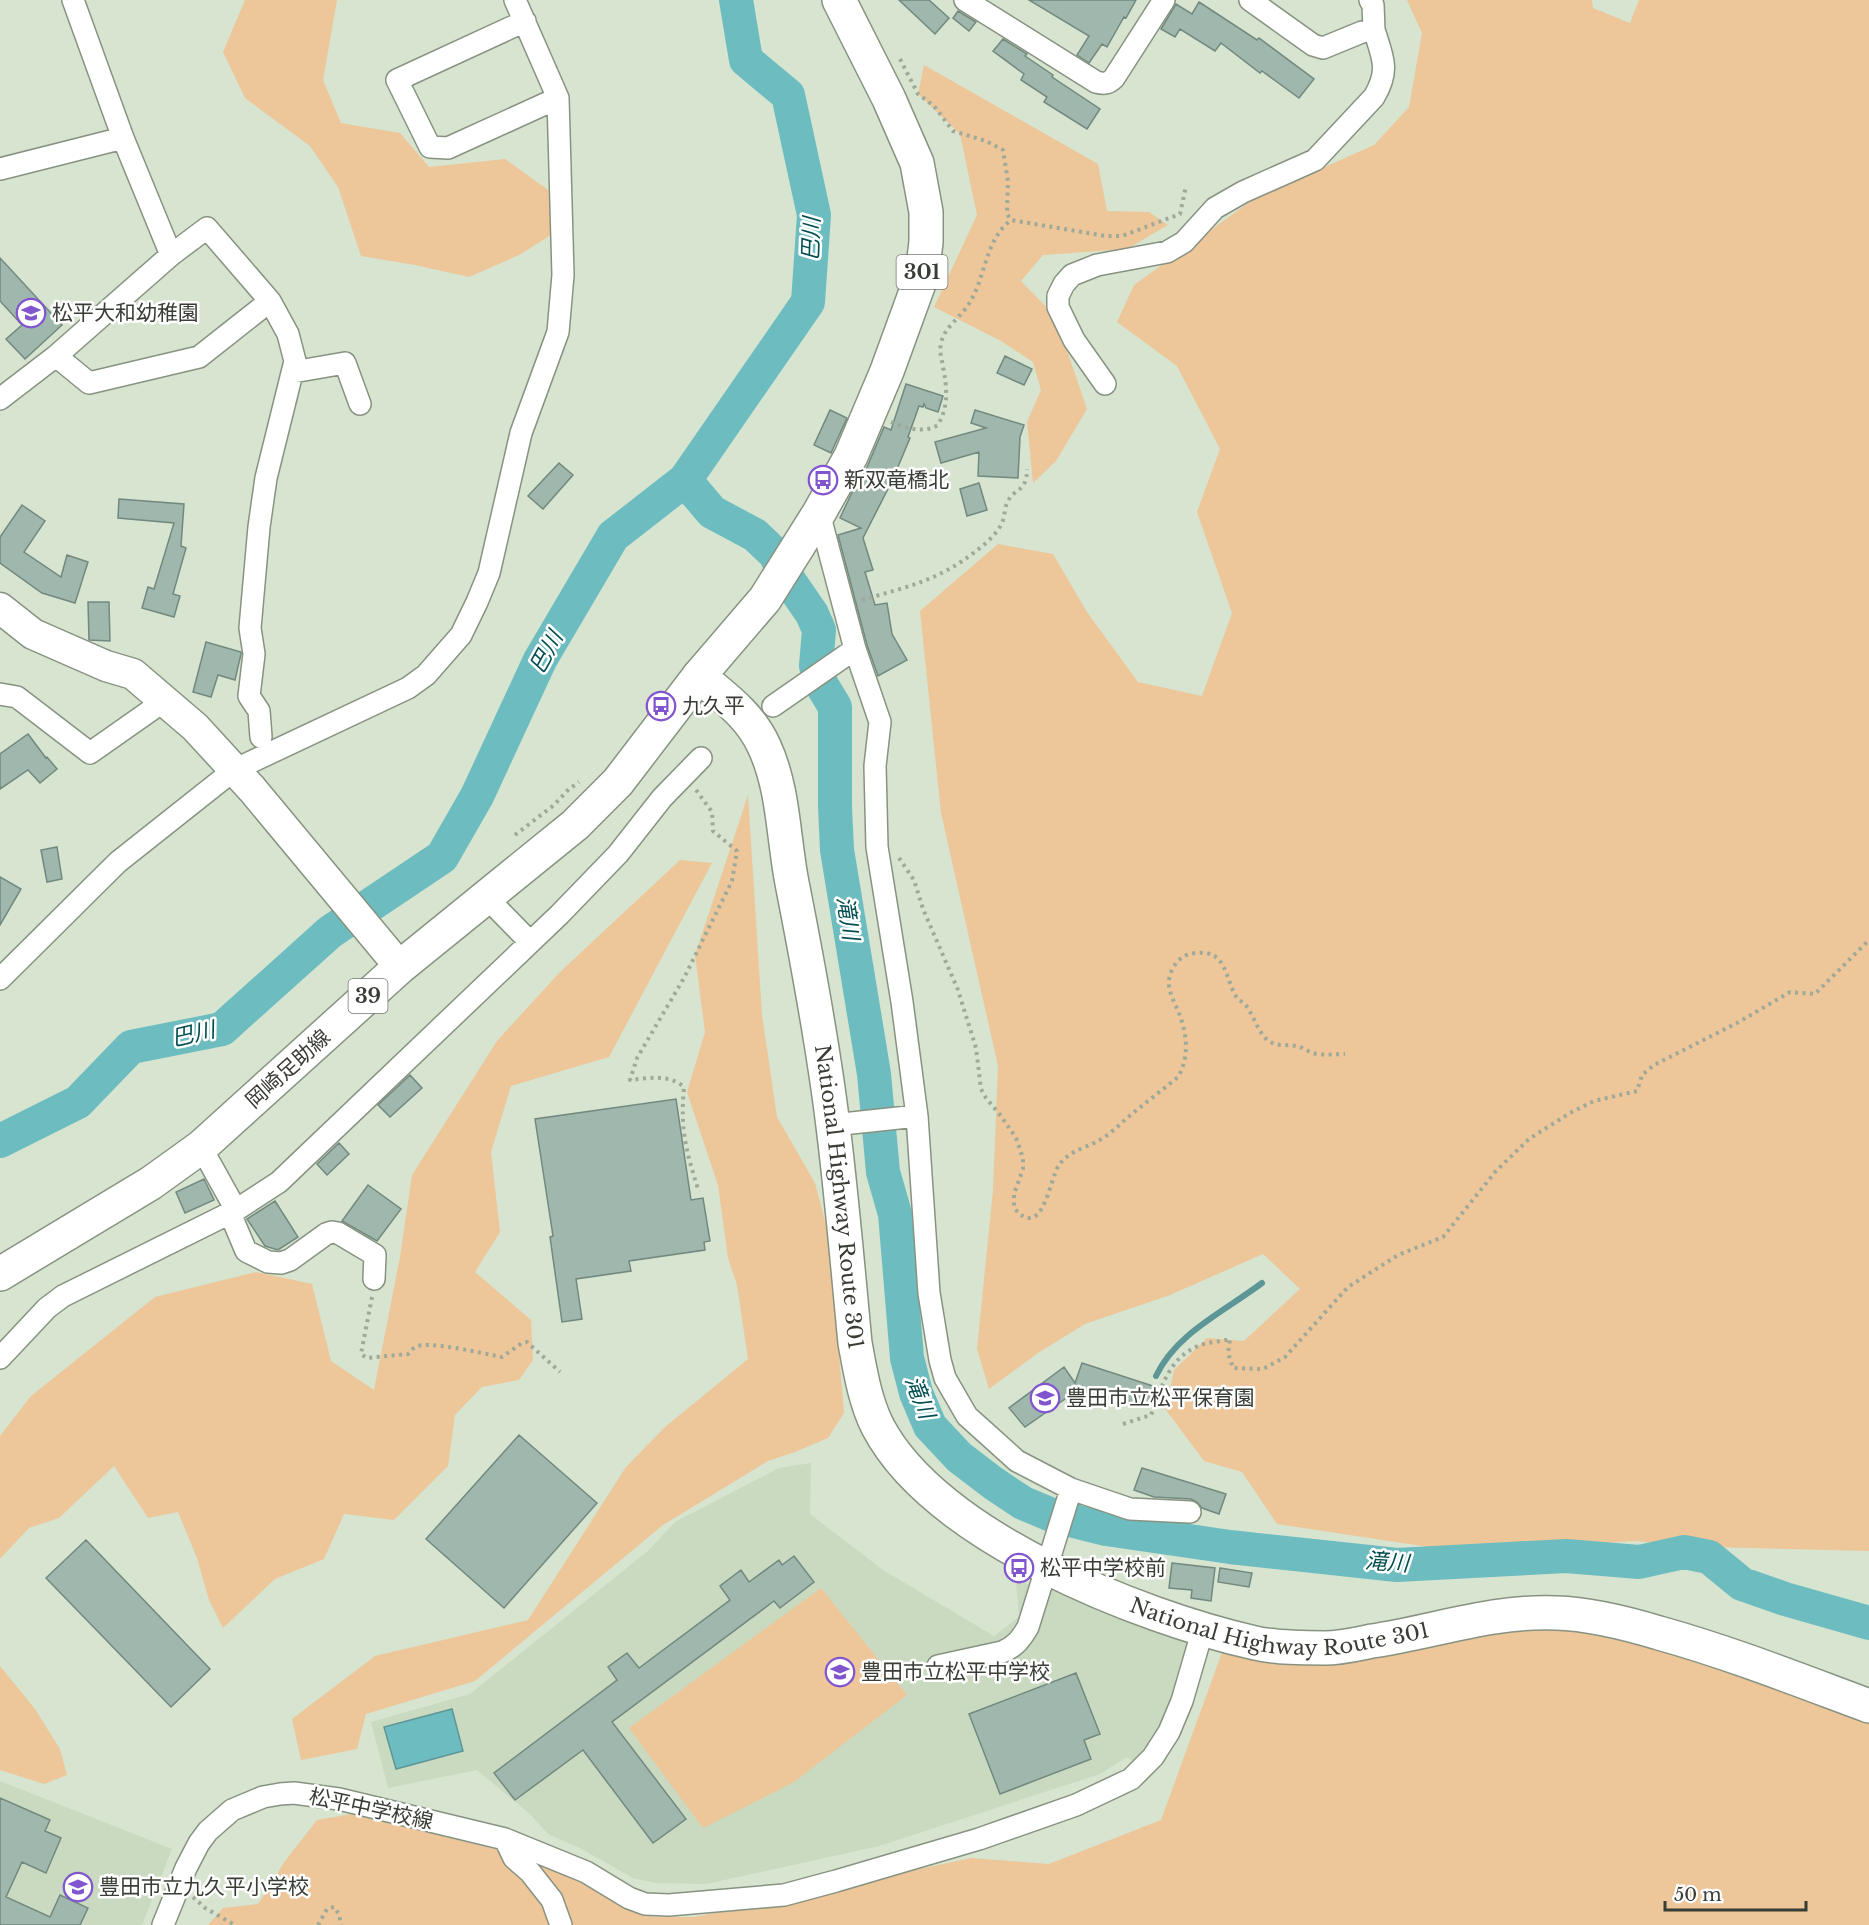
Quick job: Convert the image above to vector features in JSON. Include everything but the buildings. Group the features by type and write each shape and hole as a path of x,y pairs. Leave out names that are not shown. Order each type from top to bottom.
{"main road":[{"name":"301","path":"699,676 765,599 813,525 851,456 887,371 922,275 926,242 926,212 917,163 889,99 839,0"},
{"name":"岡崎足助線","path":"0,1274 151,1183 201,1147 392,956 487,898 575,825 618,782 699,676"},
{"name":"National Highway Route 301","path":"699,676 735,706 752,725 764,746 773,773 783,810 789,866 812,988 833,1125 855,1343 861,1374 878,1426 906,1467 924,1485 984,1531 1050,1556 1089,1587 1203,1629 1259,1644 1328,1648 1399,1637 1502,1615 1556,1612 1612,1619 1720,1650 1869,1706"}],"street":[{"path":"73,0 123,138 171,255"},
{"path":"0,979 118,862 243,780 408,688 426,675 461,635 489,573 521,433 558,332 563,275 558,98 515,0"},
{"path":"965,0 1096,82 1102,83 1109,83 1114,78 1160,2"},
{"path":"1250,0 1313,45 1323,48 1362,32 1374,30"},
{"path":"1105,384 1074,340 1058,307 1058,296 1064,284 1072,275 1097,265 1167,252 1184,242 1215,208 1243,192 1315,160 1374,97 1380,87 1385,66 1374,30 1373,5 1370,0"},
{"path":"525,21 397,80 430,147 448,148 558,98"},
{"path":"0,169 123,138"},
{"path":"0,399 56,356 171,255 207,228 270,301 288,334 295,361 266,478 253,584 250,628 254,654 249,696 259,711 261,737"},
{"path":"56,356 89,383 199,357 270,301"},
{"path":"293,372 345,363 360,404"},
{"path":"813,525 844,605 849,653 880,722 875,766 877,847 902,1002 917,1116 929,1293 945,1378 966,1416 1017,1461 1071,1489 1130,1509 1190,1512"},
{"path":"0,608 33,634 106,666 133,674 195,727 243,780 392,956"},
{"path":"773,706 849,653"},
{"path":"0,693 17,697 90,753 164,701"},
{"path":"0,1358 47,1308 63,1296 233,1212 279,1182 529,941 559,915 618,854 662,798 701,758"},
{"path":"487,898 529,941"},
{"path":"833,1125 917,1116"},
{"path":"201,1147 233,1212 246,1251 268,1262 282,1263 290,1260 326,1234 338,1233 375,1255 374,1279"},
{"path":"938,1666 1012,1648 1028,1627 1071,1489"},
{"name":"松平中学校線","path":"163,1925 199,1843 219,1819 246,1803 280,1794 294,1793 339,1799 505,1839 586,1872 629,1898 645,1904 669,1905 784,1895 979,1839 1076,1805 1131,1779 1153,1757 1169,1732 1182,1701 1203,1629"},
{"path":"505,1839 514,1858 530,1872 552,1900 561,1925"}],"path":[{"path":"897,53 918,94 934,106 953,130 986,141 1003,150 1008,181 1007,214 1011,220 1106,236 1122,236 1180,214 1186,186"},
{"path":"882,418 916,430 933,428 938,425 948,392 940,351 941,341 952,322 970,303 997,236 1011,220"},
{"path":"844,605 910,588 962,563 994,536 1001,526 1007,503 1022,489 1027,478 1027,469"},
{"path":"515,835 554,806 569,789 588,776"},
{"path":"692,784 712,812 713,831 737,850 732,881 684,978 637,1058 630,1080 651,1077 676,1080 684,1087 682,1114 685,1150 699,1192"},
{"path":"877,847 895,854 905,864 915,880 923,909 958,990 976,1048 981,1089 1016,1138 1023,1158 1023,1169 1014,1194 1014,1208 1022,1217 1029,1219 1036,1216 1047,1198 1059,1165 1065,1159 1074,1152 1099,1141 1178,1077 1185,1060 1185,1037 1181,1019 1170,995 1169,984 1172,969 1182,957 1204,952 1219,959 1238,999 1246,1004 1262,1034 1271,1042 1297,1046 1322,1055 1345,1054"},
{"path":"1123,1424 1151,1415 1169,1369 1198,1346 1230,1340 1228,1353 1233,1368 1263,1369 1285,1357 1348,1287 1398,1255 1443,1237 1496,1171 1529,1139 1594,1101 1637,1091 1642,1075 1654,1065 1737,1023 1790,992 1815,994 1869,940"},
{"path":"374,1279 361,1354 367,1358 408,1354 415,1346 423,1345 442,1346 502,1357 527,1342 560,1372"},
{"path":"179,1886 205,1908 235,1925"},
{"path":"318,1925 327,1908 334,1907 339,1914 340,1925"}],"shaded area":[{"path":"245,0 337,0 323,80 341,123 400,133 429,167 505,159 551,192 551,235 519,255 469,277 361,256 338,187 310,146 245,98 223,52"},
{"path":"1407,0 1592,0 1593,8 1630,23 1639,0 1869,0 1869,1551 1712,1547 1635,1541 1541,1547 1442,1549 1277,1524 1242,1472 1204,1461 1166,1410 1174,1370 1207,1338 1244,1341 1300,1289 1263,1254 1170,1295 1085,1324 1038,1353 989,1389 977,1349 993,1190 998,1066 941,813 920,611 998,544 1053,554 1087,612 1138,682 1202,696 1232,613 1197,512 1220,449 1177,366 1117,322 1134,285 1254,199 1374,145 1409,107 1422,33"},
{"path":"924,65 1098,164 1107,211 1149,212 1168,225 1127,249 1043,255 1021,281 1055,316 1087,409 1056,461 1033,483 1027,422 1041,390 1033,362 1001,341 934,307 977,215 960,134 918,94"},
{"path":"748,795 762,1015 777,1117 815,1183 829,1236 844,1413 828,1438 768,1461 663,1525 475,1681 366,1714 357,1749 301,1760 292,1719 375,1656 528,1620 626,1467 665,1427 748,1359 737,1285 728,1258 718,1185 687,1092 705,1032 695,955"},
{"path":"680,860 712,863 609,1057 511,1086 491,1152 500,1232 475,1272 531,1320 533,1360 519,1380 482,1387 455,1415 448,1466 394,1520 344,1514 324,1559 275,1579 223,1628 209,1600 197,1558 178,1512 148,1518 114,1466 59,1518 29,1528 0,1559 0,1436 31,1396 155,1297 256,1272 312,1284 331,1361 374,1390 400,1257 412,1175 497,1041 559,973"},
{"name":"豊田市立松平中学校","path":"811,1463 810,1514 883,1570 994,1636 1019,1617 1016,1582 1048,1587 1051,1580 1181,1630 1190,1650 1160,1730 1136,1764 1127,1757 1100,1774 879,1846 706,1884 655,1883 633,1878 580,1848 548,1834 529,1813 477,1770 388,1788 371,1722 470,1694 649,1550 675,1522 779,1468"},
{"path":"821,1588 907,1695 794,1782 703,1828 629,1728"},
{"path":"1501,1625 1615,1628 1869,1717 1869,1925 208,1925 223,1908 258,1904 285,1861 317,1820 352,1814 536,1859 604,1895 653,1917 695,1917 971,1858 1049,1864 1161,1820 1224,1647"},
{"path":"0,1666 35,1709 60,1749 67,1775 44,1784 0,1770"},
{"name":"豊田市立九久平小学校","path":"0,1781 172,1849 142,1925 0,1925"}],"water":[{"path":"452,1709 463,1751 396,1769 384,1727"}],"waterway":[{"name":"巴川","path":"0,1141 78,1102 131,1047 222,1029 330,932 442,857 477,796 540,660 613,536 685,480 808,302 814,215 788,95 746,60 736,0"},
{"name":"滝川","path":"685,480 712,512 755,535 775,554 786,576 812,614 819,630 816,666 820,682 835,707 837,850 874,1074 883,1172 895,1214 907,1358 916,1393 930,1426 959,1457 1023,1503 1054,1516 1106,1529 1230,1547 1397,1565 1566,1556 1639,1562 1684,1552 1709,1557 1742,1584 1869,1623"},
{"path":"1156,1376 1176,1347 1189,1335 1262,1283"}],"place":[{"name":"松平大和幼稚園","path":"31,313"},
{"name":"新双竜橋北","path":"823,480"},
{"name":"九久平","path":"661,706"},
{"name":"豊田市立松平保育園","path":"1045,1398"},
{"name":"松平中学校前","path":"1019,1568"},
{"name":"豊田市立松平中学校","path":"840,1672"},
{"name":"豊田市立九久平小学校","path":"78,1887"}]}
